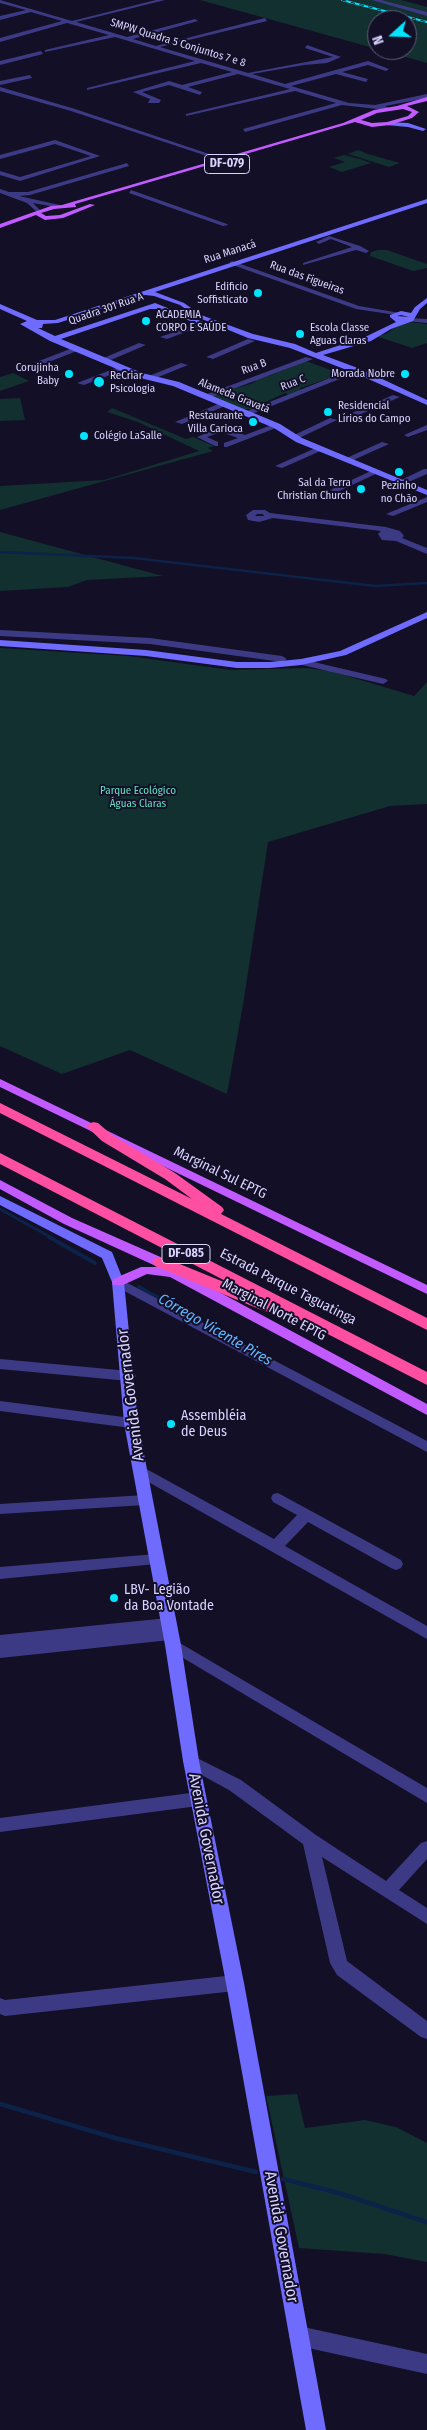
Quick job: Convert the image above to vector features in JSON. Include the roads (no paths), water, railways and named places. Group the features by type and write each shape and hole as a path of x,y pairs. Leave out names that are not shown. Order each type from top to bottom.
{"highway":[{"name":"Estrada Parque Taguatinga","path":"0,1107 427,1326"},
{"path":"93,1126 107,1138 170,1176 270,1246"},
{"name":"Estrada Parque Taguatinga","path":"0,1158 427,1379"},
{"path":"160,1262 372,1350"}],"main road":[{"name":"DF-079","path":"0,226 63,205 224,160 386,108 427,99"},
{"path":"424,108 414,104 427,99"},
{"name":"DF-079","path":"397,107 412,109 414,114"},
{"name":"DF-079","path":"0,232 69,215 80,209 132,192 324,134 388,124 424,108"},
{"name":"DF-079","path":"359,118 361,123 374,125"},
{"path":"63,205 76,206 80,209"},
{"path":"39,213 51,218"},
{"name":"Marginal Sul EPTG","path":"0,1083 93,1126 427,1290"},
{"name":"Marginal Norte EPTG","path":"0,1184 68,1221 160,1262 175,1274 427,1410"},
{"path":"118,1282 146,1270 175,1274"}],"street":[{"path":"77,22 162,0"},
{"path":"374,0 427,14"},
{"name":"SMPW Quadra 5 Conjuntos 7 e 8","path":"0,1 77,22 107,35 127,38 349,105 386,108"},
{"path":"394,5 407,2"},
{"path":"0,18 32,10"},
{"path":"152,46 168,44 265,20"},
{"path":"0,40 68,21"},
{"path":"127,38 195,22"},
{"path":"0,63 107,35"},
{"path":"162,49 168,44"},
{"path":"246,74 272,71 304,62 323,62 338,57 307,47"},
{"path":"89,89 202,61"},
{"path":"285,86 362,65 373,64 383,68"},
{"path":"183,87 238,72"},
{"path":"337,72 366,80"},
{"path":"0,83 30,77"},
{"path":"152,99 136,92 168,83 200,93"},
{"path":"0,89 64,107 224,160"},
{"path":"196,113 295,89"},
{"path":"321,96 340,94"},
{"path":"353,98 384,105 427,99"},
{"path":"245,130 342,103"},
{"name":"SMPW Quadra 5 Conjuntos 7 e 8","path":"349,105 359,118"},
{"path":"414,114 413,121 426,129"},
{"path":"388,124 408,125 426,129"},
{"path":"0,157 54,142 97,156 20,179 0,174"},
{"path":"25,198 127,165"},
{"path":"0,192 63,205"},
{"path":"132,192 225,225"},
{"path":"25,198 39,213"},
{"name":"Rua Manacá","path":"157,293 232,263 427,200"},
{"path":"328,245 319,240 332,237 358,247 356,248"},
{"path":"336,248 345,252"},
{"path":"305,264 356,248 366,251"},
{"name":"Rua das Figueiras","path":"232,263 342,303 396,316"},
{"path":"0,306 38,323 56,322 142,293 157,293 179,303 200,316 312,357 427,410"},
{"name":"Quadra 301 Rua A","path":"53,339 159,303 157,293"},
{"path":"149,307 164,308 251,341 312,357 327,355 368,339 388,327 410,318 417,308 427,300"},
{"path":"164,308 166,304 179,303"},
{"path":"388,327 396,316 417,308"},
{"path":"0,313 27,325 38,326 38,323"},
{"path":"396,316 425,321"},
{"path":"164,337 203,324"},
{"name":"Alameda Gravatá","path":"27,325 53,339 148,378 176,384 246,412 321,449 427,492"},
{"path":"225,332 233,329"},
{"path":"210,357 251,341"},
{"path":"103,360 142,346"},
{"path":"38,363 78,349"},
{"path":"327,355 427,403"},
{"name":"Rua B","path":"206,396 312,357"},
{"path":"148,378 184,365"},
{"path":"81,383 124,368"},
{"name":"Rua C","path":"246,412 348,374"},
{"path":"356,413 396,397"},
{"path":"179,422 226,404"},
{"path":"294,437 333,420"},
{"path":"228,445 277,426"},
{"path":"408,435 427,427"},
{"path":"215,444 201,437 221,429 245,438"},
{"path":"346,460 385,444"},
{"path":"279,466 321,449"},
{"path":"401,482 427,471"},
{"path":"334,490 376,472"},
{"path":"390,514 427,499"},
{"path":"267,517 386,534 388,539 399,537 427,546"},
{"path":"399,537 427,550"},
{"path":"0,639 138,648 237,661 299,658 350,645 427,610"},
{"path":"0,643 146,653 237,665 301,662 354,649 427,615"},
{"path":"0,633 66,635 150,641 282,659"},
{"path":"301,662 383,681"},
{"name":"Avenida Governador","path":"0,1200 107,1255 118,1282 129,1376 131,1423 171,1634 198,1800 234,1983 316,2430"},
{"path":"118,1282 427,1447"},
{"path":"0,1364 129,1376"},
{"path":"0,1406 131,1423"},
{"path":"140,1471 427,1633"},
{"path":"278,1498 396,1564"},
{"path":"0,1509 145,1500"},
{"path":"275,1547 306,1515"},
{"path":"0,1573 156,1559"},
{"path":"0,1652 171,1634"},
{"path":"0,1641 171,1634 427,1796"},
{"path":"191,1761 236,1785 310,1840 427,1917"},
{"path":"0,1825 198,1800"},
{"path":"310,1840 342,1970 427,2030"},
{"path":"387,1891 427,1848"},
{"path":"0,2006 5,2008 234,1983"},
{"path":"299,2336 427,2364"}],"waterway":[{"path":"0,552 134,558 375,586 427,583"},
{"name":"Córrego Vicente Pires","path":"0,1209 52,1238"},
{"name":"Córrego Vicente Pires","path":"49,1237 95,1263"},
{"name":"Córrego Vicente Pires","path":"139,1287 199,1321"},
{"path":"0,2104 115,2138 256,2172"},
{"path":"283,2179 339,2193 427,2222"}],"railway":[{"path":"342,0 427,22"}],"place":[{"name":"Edificio Soffisticato","path":"258,293"},
{"name":"ACADEMIA CORPO E SAÚDE","path":"146,321"},
{"name":"Escola Classe Aguas Claras","path":"300,334"},
{"name":"Corujinha Baby","path":"69,374"},
{"name":"Morada Nobre","path":"405,374"},
{"name":"ReCriar Psicologia","path":"99,382"},
{"name":"Residencial Lírios do Campo","path":"328,412"},
{"name":"Restaurante Villa Carioca","path":"253,422"},
{"name":"Colégio LaSalle","path":"84,436"},
{"name":"Pezinho no Chão","path":"399,472"},
{"name":"Sal da Terra Christian Church","path":"361,489"},
{"name":"Assembléia de Deus","path":"171,1424"},
{"name":"LBV- Legião da Boa Vontade","path":"114,1598"}],"park label":[{"name":"Parque Ecológico Águas Claras","path":"138,797"}]}
